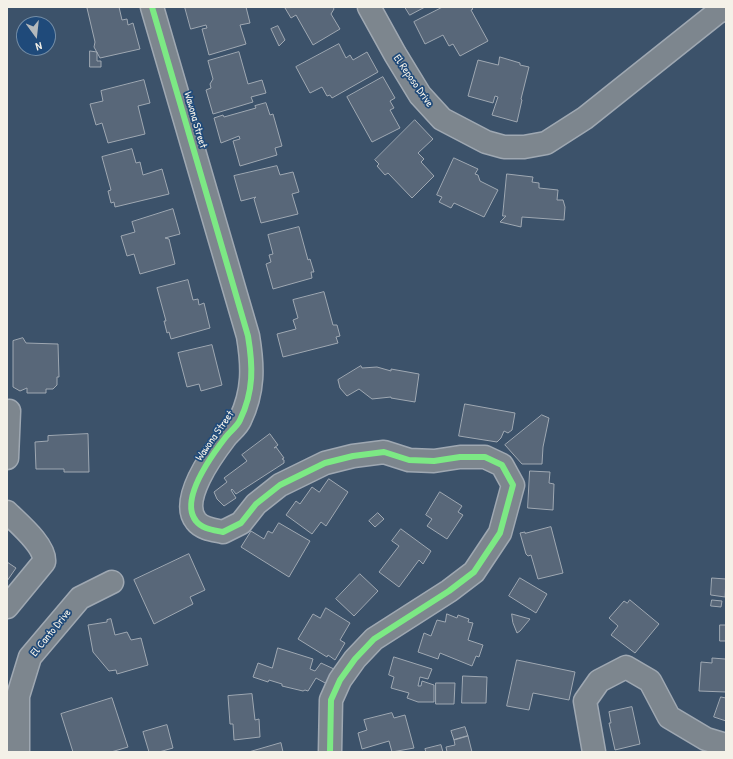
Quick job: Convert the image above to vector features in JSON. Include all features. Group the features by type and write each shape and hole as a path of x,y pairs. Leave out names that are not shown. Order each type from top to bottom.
{"street":[{"name":"Wawona Street","path":"152,7 248,336 252,364 250,396 240,422 225,438 204,468 194,488 191,506 195,520 208,529 223,532 241,523 256,504 280,485 325,463 360,455 384,452 409,460 434,461 460,457 485,457 502,465 513,485 500,533 474,572 449,591 374,639 355,659 340,680 331,700 330,752"},
{"name":"El Reposo Drive","path":"369,7 420,95 442,119 486,142 504,147 524,147 546,143 586,118 718,12 726,9"},
{"path":"7,458 9,411"},
{"path":"7,512 32,537 45,557 44,562 7,608"},
{"name":"El Canto Drive","path":"18,752 18,696 30,657 80,598 112,582"},
{"path":"594,752 585,700 599,681 626,667 650,681 669,717 706,739 726,746"}],"building":[{"path":"119,7 122,20 127,19 128,25 133,23 140,49 100,58 94,47 95,42 87,8"},
{"path":"185,7 246,7 250,23 240,25 246,44 209,55 202,29 207,28 206,25 191,29"},
{"path":"333,7 334,9 331,14 340,29 313,45 296,15 291,18 285,8"},
{"path":"405,7 425,7 410,15"},
{"path":"443,7 471,7 473,9 471,10 488,41 460,56 453,44 449,46 443,35 425,44 414,22"},
{"path":"278,26 285,40 279,46 271,29"},
{"path":"339,44 346,58 350,55 353,60 367,52 378,72 332,98 330,95 327,96 322,87 310,93 296,67"},
{"path":"90,51 97,52 97,61 101,61 101,67 90,67"},
{"path":"239,52 248,84 262,80 266,93 251,97 253,102 213,114 206,90 211,88 210,84 213,79 208,61"},
{"path":"500,57 529,67 517,122 492,115 498,97 495,96 493,103 468,96 478,60 498,65"},
{"path":"383,77 395,98 390,101 394,108 390,110 400,128 372,142 347,97"},
{"path":"144,80 150,103 138,106 145,134 108,143 102,123 96,125 90,104 103,101 101,91"},
{"path":"266,103 270,115 273,114 282,146 275,148 277,155 240,166 233,141 240,139 239,136 221,143 214,118 223,115 224,117 256,108 255,106"},
{"path":"415,120 433,139 418,153 424,159 421,162 434,176 412,198 388,173 385,175 377,166 379,164 375,160"},
{"path":"132,149 136,163 140,162 143,175 162,169 169,194 115,207 114,202 111,203 108,191 111,190 102,157"},
{"path":"454,158 478,169 475,174 478,175 480,181 498,190 484,217 454,203 451,208 439,202 442,197 437,195"},
{"path":"277,166 280,175 293,172 299,192 292,194 298,214 261,223 254,199 256,197 241,201 234,176"},
{"path":"507,174 533,177 532,182 539,183 539,188 558,190 557,200 563,200 565,207 564,220 522,217 521,227 500,222 506,216 503,216"},
{"path":"173,209 180,234 165,238 169,239 175,264 140,274 134,254 127,256 121,236 135,232 132,222"},
{"path":"299,227 308,260 310,259 314,272 311,272 312,278 273,289 266,264 271,262 269,255 273,254 268,235"},
{"path":"188,280 193,300 198,299 199,305 204,303 210,328 171,339 169,332 167,333 164,321 166,321 157,288"},
{"path":"324,292 333,325 337,325 340,336 336,337 338,343 283,357 277,334 296,329 293,320 298,318 293,300"},
{"path":"23,338 26,343 58,344 59,377 57,377 57,385 53,389 46,389 46,393 27,393 27,388 20,391 13,387 13,341"},
{"path":"212,345 222,385 201,391 199,384 187,387 178,353"},
{"path":"361,366 362,368 377,367 391,371 391,369 419,374 415,402 391,397 372,399 359,389 347,396 340,388 338,380"},
{"path":"465,404 515,413 512,430 508,433 504,431 501,438 497,442 459,436"},
{"path":"542,415 549,418 543,447 542,464 522,464 505,445"},
{"path":"88,434 89,472 64,472 64,469 36,469 35,442 48,441 48,436"},
{"path":"270,434 278,445 274,448 276,447 284,458 282,459 284,460 284,463 236,494 232,489 231,490 236,498 224,506 217,499 214,492 227,482 224,478 247,461 242,455"},
{"path":"530,471 550,472 549,483 554,484 553,510 528,508"},
{"path":"329,479 348,492 326,526 321,522 312,534 286,515 296,501 300,504 312,487 319,492"},
{"path":"440,492 462,506 458,512 463,515 447,539 427,526 432,519 426,515"},
{"path":"378,513 384,519 375,527 369,521"},
{"path":"279,523 310,541 289,577 241,547 251,531 264,539 268,531 272,533"},
{"path":"551,527 563,573 538,579 531,555 528,556 526,554 520,533"},
{"path":"401,529 431,551 423,564 419,560 399,587 379,572 399,546 392,541"},
{"path":"189,554 205,590 190,597 193,604 154,624 134,580"},
{"path":"7,562 16,568 7,581"},
{"path":"360,574 378,591 354,616 336,599"},
{"path":"520,578 547,594 536,613 509,596"},
{"path":"712,578 726,579 725,597 711,595"},
{"path":"630,600 659,624 635,653 611,635 618,626 609,618 624,601 627,603"},
{"path":"712,600 722,601 721,607 711,606"},
{"path":"326,608 350,623 340,640 345,643 335,660 328,655 327,657 298,639 313,614 320,618"},
{"path":"447,614 457,618 458,615 469,619 468,622 473,623 468,640 483,645 479,657 476,656 472,666 440,653 438,659 418,652 424,633 431,636 437,620 445,622"},
{"path":"512,614 530,619 517,633 513,623"},
{"path":"111,619 115,635 127,632 131,640 141,638 148,665 117,674 116,670 109,671 93,652 88,625 107,622 107,620"},
{"path":"720,625 726,625 726,641 720,641"},
{"path":"278,648 313,659 310,669 315,671 321,663 334,669 327,684 316,678 308,691 303,691 282,686 282,684 269,680 268,682 253,677 258,663 272,668"},
{"path":"394,657 432,669 428,679 420,677 418,686 421,686 422,681 434,685 434,702 418,702 407,698 409,693 391,688 394,677 389,675"},
{"path":"726,657 726,692 699,691 701,662 712,663 712,658 725,659"},
{"path":"517,660 575,672 569,700 533,693 529,710 507,706"},
{"path":"463,676 487,677 486,703 462,703"},
{"path":"436,683 455,683 454,704 436,704"},
{"path":"252,694 255,720 259,719 260,737 234,740 233,724 230,724 228,696"},
{"path":"721,697 726,698 726,721 714,717"},
{"path":"112,698 128,747 111,752 73,752 61,714"},
{"path":"632,707 640,744 615,750 609,723 611,723 609,712"},
{"path":"392,713 394,718 405,715 414,748 392,752 389,741 362,749 358,733 367,730 364,720"},
{"path":"167,725 173,748 159,752 149,752 143,732"},
{"path":"465,727 468,736 454,740 451,731"},
{"path":"468,736 472,752 447,752 446,747 455,745 454,740"},
{"path":"281,743 283,752 249,752"},
{"path":"441,745 443,752 426,752 425,749"}],"cycle path":[{"path":"152,7 248,336 251,358 250,389 245,409 237,425 227,436 206,466 194,490 192,512 196,521 212,530 223,532 241,523 256,504 280,485 325,463 353,456 384,452 409,460 434,461 460,457 485,457 502,465 513,485 500,533 474,572 449,591 374,639 355,659 340,680 331,700 330,752"}]}
